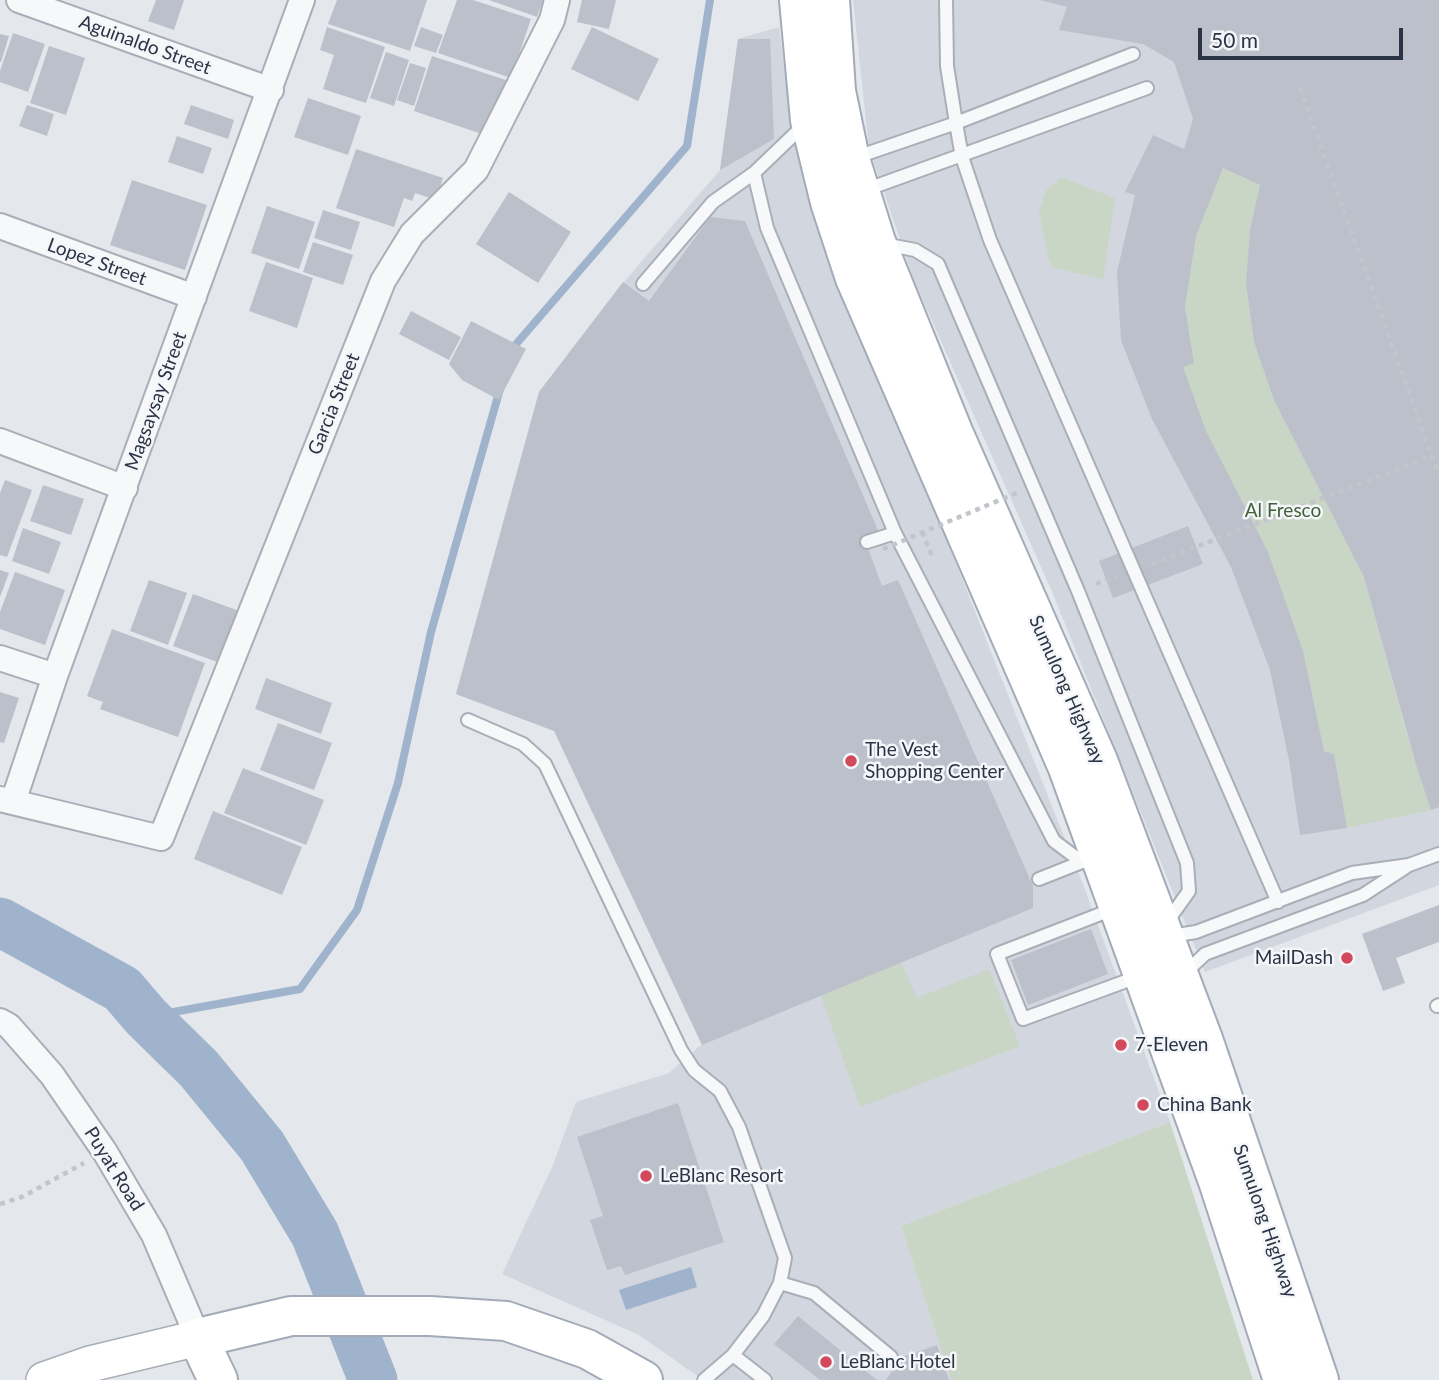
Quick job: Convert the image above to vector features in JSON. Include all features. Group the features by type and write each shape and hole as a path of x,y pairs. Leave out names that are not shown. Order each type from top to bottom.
{"main road":[{"name":"Sumulong Highway","path":"799,0 810,120 876,242 953,432 1098,761 1162,929 1163,977 1218,1181 1283,1380"},
{"name":"Sumulong Highway","path":"831,0 836,91 855,278 1068,768 1093,862 1163,977 1319,1380"},
{"path":"219,1380 198,1338 291,1316 430,1316 506,1321 587,1349 643,1380"}],"street":[{"name":"Aguinaldo Street","path":"19,0 271,90"},
{"name":"Magsaysay Street","path":"6,800 125,488 302,0"},
{"name":"Garcia Street","path":"6,800 161,838 383,281 412,234 477,170 552,20 557,0"},
{"name":"Lopez Street","path":"0,226 194,297"},
{"path":"0,441 125,488"},
{"path":"0,658 55,676"},
{"name":"Puyat Road","path":"0,1020 9,1026 52,1075 105,1152 154,1235 198,1338"},
{"path":"44,1380 90,1364 198,1338"}],"lane":[{"path":"946,0 947,66 962,157 990,240 1278,902"},
{"path":"846,190 956,123 1133,54"},
{"path":"846,190 962,157 1147,88"},
{"path":"643,284 713,202 754,173 810,120"},
{"path":"754,173 767,228 895,533 1054,841 1093,862"},
{"path":"876,242 915,250 939,264 1078,591 1187,863 1189,891 1162,929 1177,935 1196,932 1352,873 1409,865 1439,854"},
{"path":"867,542 895,533"},
{"path":"468,720 523,744 545,764 681,1050 694,1070 720,1091 738,1127 785,1258 780,1283 763,1316 733,1355 704,1380"},
{"path":"1039,878 1093,862"},
{"path":"1119,906 997,954 1023,1019 1163,977 1205,954 1363,895 1409,865"},
{"path":"780,1283 814,1293 891,1357"},
{"path":"733,1355 765,1380"}],"path":[{"path":"1300,88 1439,476"},
{"path":"1078,591 1432,456"},
{"path":"883,549 1019,492"},
{"path":"0,1204 22,1197 105,1152"}],"shaded area":[{"path":"853,0 1439,0 1439,885 1205,972 1053,594 914,280 869,149"},
{"path":"779,27 787,93 811,197 1084,887 1170,1122 901,1226 951,1380 703,1380 639,1335 502,1274 553,1165 576,1102 669,1073 702,1044 555,731 456,694 539,392 624,282 720,170 738,39","holes":["901,964 916,998 821,997"]}],"green space":[{"name":"Al Fresco","path":"1223,168 1260,185 1250,230 1246,283 1254,342 1274,400 1364,577 1406,733 1431,810 1347,828 1334,754 1324,751 1303,651 1268,553 1231,567 1204,515 1240,500 1206,431 1183,367 1194,362 1185,307 1196,236"},
{"path":"1061,177 1115,198 1103,279 1054,268 1049,260 1039,212 1046,191"},
{"path":"901,962 917,998 989,969 1020,1046 860,1107 821,996"},
{"path":"1170,1122 1253,1380 951,1380 901,1226"}],"water":[{"path":"691,1267 697,1287 626,1310 619,1290"}],"building":[{"path":"156,0 184,0 174,30 148,21"},
{"path":"337,0 427,0 410,51 328,24"},
{"path":"457,0 473,0 531,19 511,78 438,53"},
{"path":"489,0 543,0 537,17"},
{"path":"582,0 616,0 609,29 577,22"},
{"path":"1040,0 1439,0 1439,807 1431,810 1417,768 1364,577 1274,400 1254,342 1246,283 1250,230 1260,185 1223,168 1196,236 1185,307 1194,363 1183,367 1206,431 1268,552 1303,651 1324,751 1334,754 1347,828 1300,835 1289,760 1270,670 1231,567 1152,419 1121,340 1117,272 1135,195 1125,192 1153,135 1184,149 1193,119 1174,62 1143,44 1059,30 1067,7"},
{"path":"327,27 385,47 366,103 323,89 334,55 320,50"},
{"path":"421,27 443,35 436,53 414,46"},
{"path":"592,27 659,59 638,101 571,69"},
{"path":"13,33 45,44 28,92 0,82 0,71"},
{"path":"0,34 9,36 1,62 0,62"},
{"path":"738,39 770,39 774,139 720,170"},
{"path":"49,46 85,58 66,115 30,103"},
{"path":"386,52 409,60 394,106 370,98"},
{"path":"432,56 512,82 485,135 414,111"},
{"path":"410,63 426,68 414,106 397,100"},
{"path":"308,98 361,116 348,155 294,137"},
{"path":"27,105 54,114 47,136 19,126"},
{"path":"191,105 234,120 228,139 184,124"},
{"path":"177,136 212,148 203,174 168,162"},
{"path":"356,149 443,178 436,200 415,193 412,201 404,198 394,227 336,208"},
{"path":"132,180 207,205 185,270 110,245"},
{"path":"509,192 571,232 538,283 476,244"},
{"path":"267,206 315,222 299,269 251,253"},
{"path":"323,210 360,222 351,250 314,238"},
{"path":"710,217 745,221 880,535 867,546 882,586 898,580 1033,886 1033,908 702,1045 554,731 456,694 539,392 623,282 649,301"},
{"path":"313,242 353,255 343,285 303,272"},
{"path":"266,262 313,278 297,328 249,311"},
{"path":"411,311 461,337 449,360 399,334"},
{"path":"471,321 526,349 499,400 462,380 449,364"},
{"path":"5,480 32,490 7,557 0,555 0,493"},
{"path":"43,485 84,499 71,535 30,521"},
{"path":"1188,526 1203,564 1113,598 1099,561"},
{"path":"23,528 61,542 49,574 12,561"},
{"path":"0,570 9,573 0,597"},
{"path":"15,572 65,590 45,645 0,629 0,612"},
{"path":"149,580 187,593 168,645 130,631"},
{"path":"193,594 242,612 223,664 173,646"},
{"path":"112,629 205,663 178,737 100,709 103,702 87,696"},
{"path":"266,678 332,703 321,734 255,709"},
{"path":"0,692 19,698 4,743 0,742"},
{"path":"278,723 332,743 314,790 260,770"},
{"path":"243,768 324,800 306,845 224,813"},
{"path":"213,811 302,847 282,895 194,859"},
{"path":"1439,905 1439,942 1396,958 1405,983 1383,991 1362,934"},
{"path":"1091,929 1108,974 1028,1005 1011,960"},
{"name":"LeBlanc Resort","path":"678,1103 724,1242 625,1275 621,1266 607,1270 590,1220 603,1216 577,1137"},
{"name":"LeBlanc Hotel","path":"798,1316 877,1380 820,1380 774,1344"},
{"path":"937,1345 949,1380 886,1380 902,1357"}],"waterway":[{"path":"511,350 687,146 710,0"},
{"path":"146,1017 300,989 357,910 398,783 431,632 500,389"},
{"path":"0,922 122,989 146,1017 199,1069 262,1146 315,1234 373,1380"}],"place":[{"name":"The Vest Shopping Center","path":"851,761"},
{"name":"MailDash","path":"1347,958"},
{"name":"7-Eleven","path":"1121,1045"},
{"name":"China Bank","path":"1143,1105"},
{"name":"LeBlanc Resort","path":"646,1176"},
{"name":"LeBlanc Hotel","path":"826,1362"}]}
